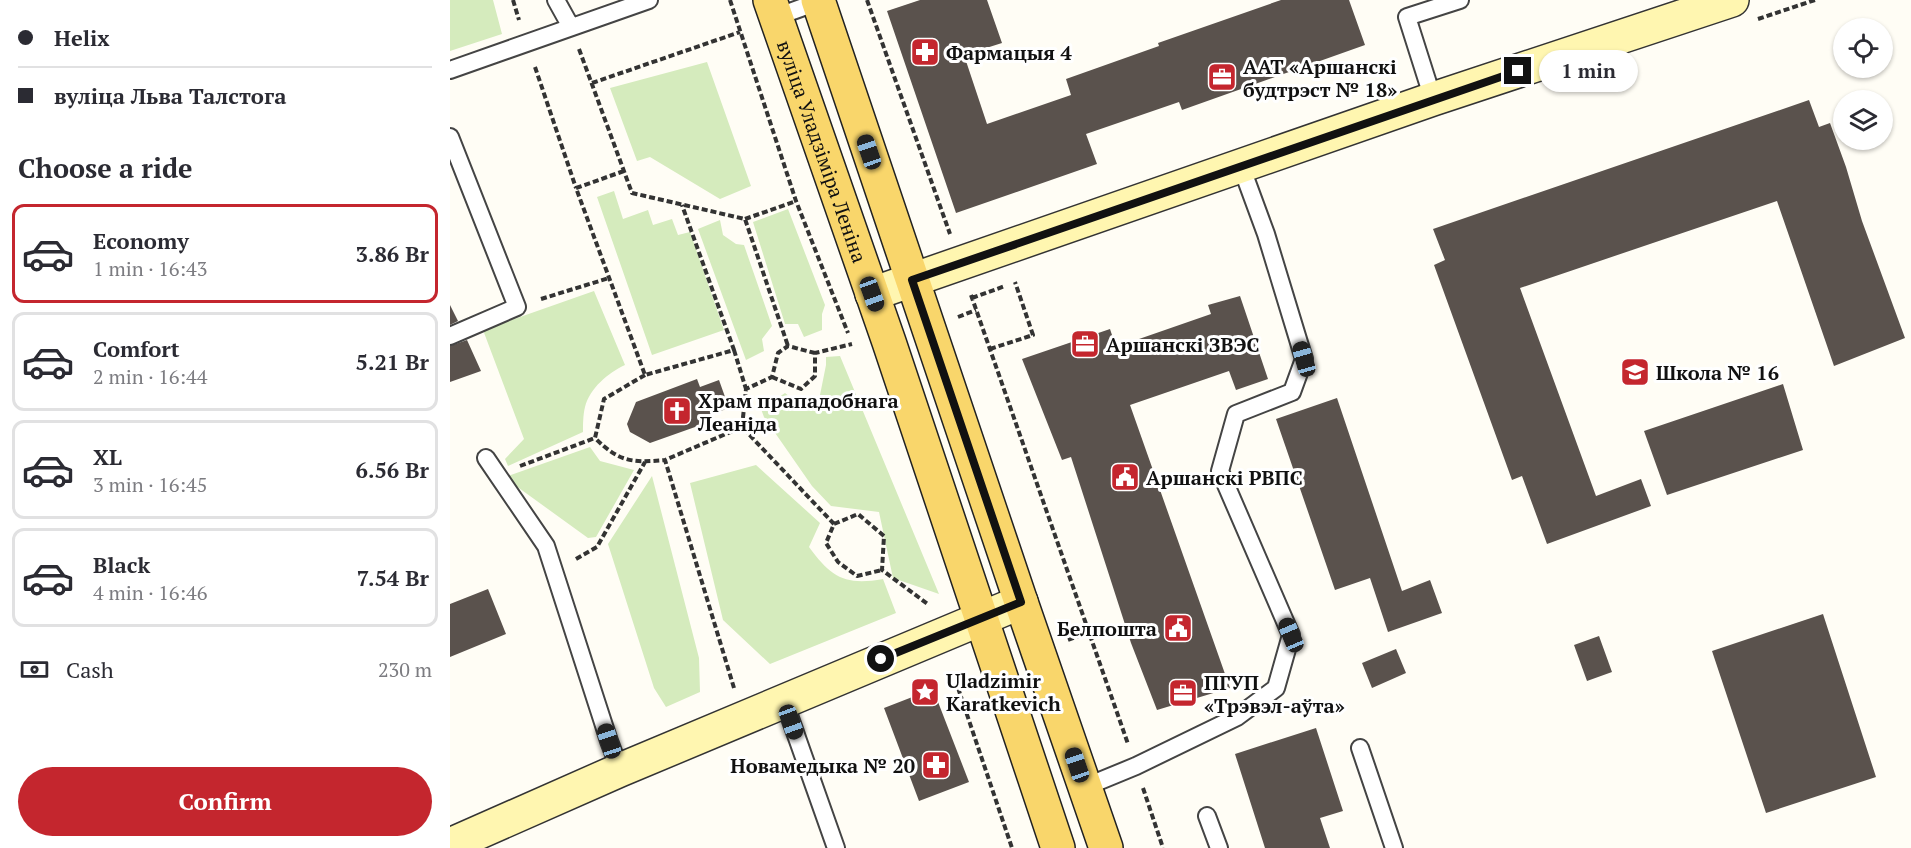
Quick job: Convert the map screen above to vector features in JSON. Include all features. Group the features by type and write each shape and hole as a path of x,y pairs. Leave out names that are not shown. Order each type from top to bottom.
{"main road":[{"path":"820,1 912,280 1106,848"},
{"name":"вуліца Уладзіміра Леніна","path":"773,8 982,618 1058,848"}],"street":[{"path":"872,294 1433,99 1732,0"},
{"path":"450,845 620,770 1021,602"}],"lane":[{"path":"556,0 571,27"},
{"path":"450,70 650,0"},
{"path":"1433,99 1407,17 1460,0"},
{"path":"773,8 820,1"},
{"path":"450,137 517,307 450,336"},
{"path":"1085,788 1237,717 1276,688 1291,635 1220,471 1236,414 1292,392 1304,359 1279,275 1241,166"},
{"path":"486,458 546,546 620,770"},
{"path":"784,701 836,848"},
{"path":"1360,748 1394,848"},
{"path":"1207,816 1218,848"}],"path":[{"path":"867,0 960,264"},
{"path":"571,27 632,193 745,219 796,201"},
{"path":"592,83 740,33"},
{"path":"527,44 576,188 645,375"},
{"path":"576,188 624,171"},
{"path":"682,205 746,389 742,427 834,524"},
{"path":"745,219 788,346"},
{"path":"517,307 609,278"},
{"path":"990,349 1033,335 1015,282"},
{"path":"972,298 1163,848"},
{"path":"772,377 778,353 788,346 804,348 815,353 852,344"},
{"path":"595,438 604,399 645,375 734,350"},
{"path":"746,389 772,377 801,389 815,376 815,353"},
{"path":"595,438 607,450 634,462 665,460 742,427"},
{"path":"497,475 595,438"},
{"path":"665,460 734,688 724,693"},
{"path":"554,572 597,547 645,461"},
{"path":"882,570 884,536 858,514 834,524 826,543 838,562 857,576 882,570 931,606 920,611"},
{"path":"1065,642 1089,632"},
{"path":"957,682 1012,848"}],"green space":[{"path":"450,0 493,0 502,34 450,51"},
{"path":"707,62 751,186 720,199 650,157 637,161 610,88"},
{"path":"614,191 623,219 648,210 653,225 672,219 678,235 690,232 724,330 652,355 597,197"},
{"path":"788,209 825,305 822,314 822,330 804,337 798,324 785,324 753,222"},
{"path":"720,220 723,235 736,244 744,245 772,326 762,339 764,351 746,360 698,229"},
{"path":"594,291 625,365 612,372 595,387 584,410 583,432 508,466 505,459 524,439 483,330"},
{"path":"840,356 939,594 893,578 879,512 831,506 812,486 764,417 761,409 785,393 802,406 820,395 826,357"},
{"path":"590,447 600,461 634,470 596,537 588,538 512,483 508,476"},
{"path":"756,465 820,523 809,547 824,566 849,580 883,579 896,613 770,664 723,620 690,483"},
{"path":"652,476 699,658 700,692 666,707 654,688 608,544"}],"building":[{"path":"920,0 987,0 1002,43 964,55 987,124 1071,95 1066,79 1159,46 1158,43 1281,0 1349,0 1365,45 1182,110 1179,102 1086,134 1097,164 956,213 887,11"},
{"path":"1809,100 1819,127 1830,123 1833,131 1833,150 1840,150 1862,221 1905,338 1834,366 1777,201 1520,288 1596,496 1641,479 1651,506 1547,544 1522,476 1512,480 1434,265 1445,260 1433,229"},
{"path":"1240,296 1268,379 1236,390 1229,371 1130,405 1230,688 1157,710 1131,643 1071,457 1062,460 1022,359 1110,329 1116,347 1211,314 1208,305"},
{"path":"450,305 458,321 450,325"},
{"path":"467,340 481,371 450,382 450,346"},
{"name":"Храм прападобнага Леаніда","path":"697,379 700,387 719,380 729,408 710,415 712,421 650,443 630,432 627,424 636,402"},
{"path":"1783,384 1803,450 1667,495 1644,431"},
{"path":"1337,398 1402,591 1430,580 1442,613 1388,632 1370,578 1335,590 1276,419"},
{"path":"488,589 506,634 450,657 450,604"},
{"path":"1823,614 1876,777 1766,813 1712,651"},
{"path":"1599,636 1612,672 1587,681 1574,645"},
{"path":"1396,649 1406,673 1372,688 1362,663"},
{"path":"933,689 969,782 919,801 884,708"},
{"path":"1316,728 1343,811 1320,818 1330,848 1265,848 1235,754"}],"place":[{"name":"Фармацыя 4","path":"925,52"},
{"name":"ААТ «Аршанскі будтрэст № 18»","path":"1222,77"},
{"name":"Аршанскі ЗВЭС","path":"1085,344"},
{"name":"Школа № 16","path":"1635,372"},
{"name":"Храм прападобнага Леаніда","path":"677,411"},
{"name":"Аршанскі РВПС","path":"1125,477"},
{"name":"Белпошта","path":"1178,628"},
{"name":"Uladzimir Karatkevich","path":"925,692"},
{"name":"ПГУП «Трэвэл-аўта»","path":"1183,693"},
{"name":"Новамедыка № 20","path":"936,765"}],"route":[{"path":"881,659 1021,602 912,280 1518,71"}]}
